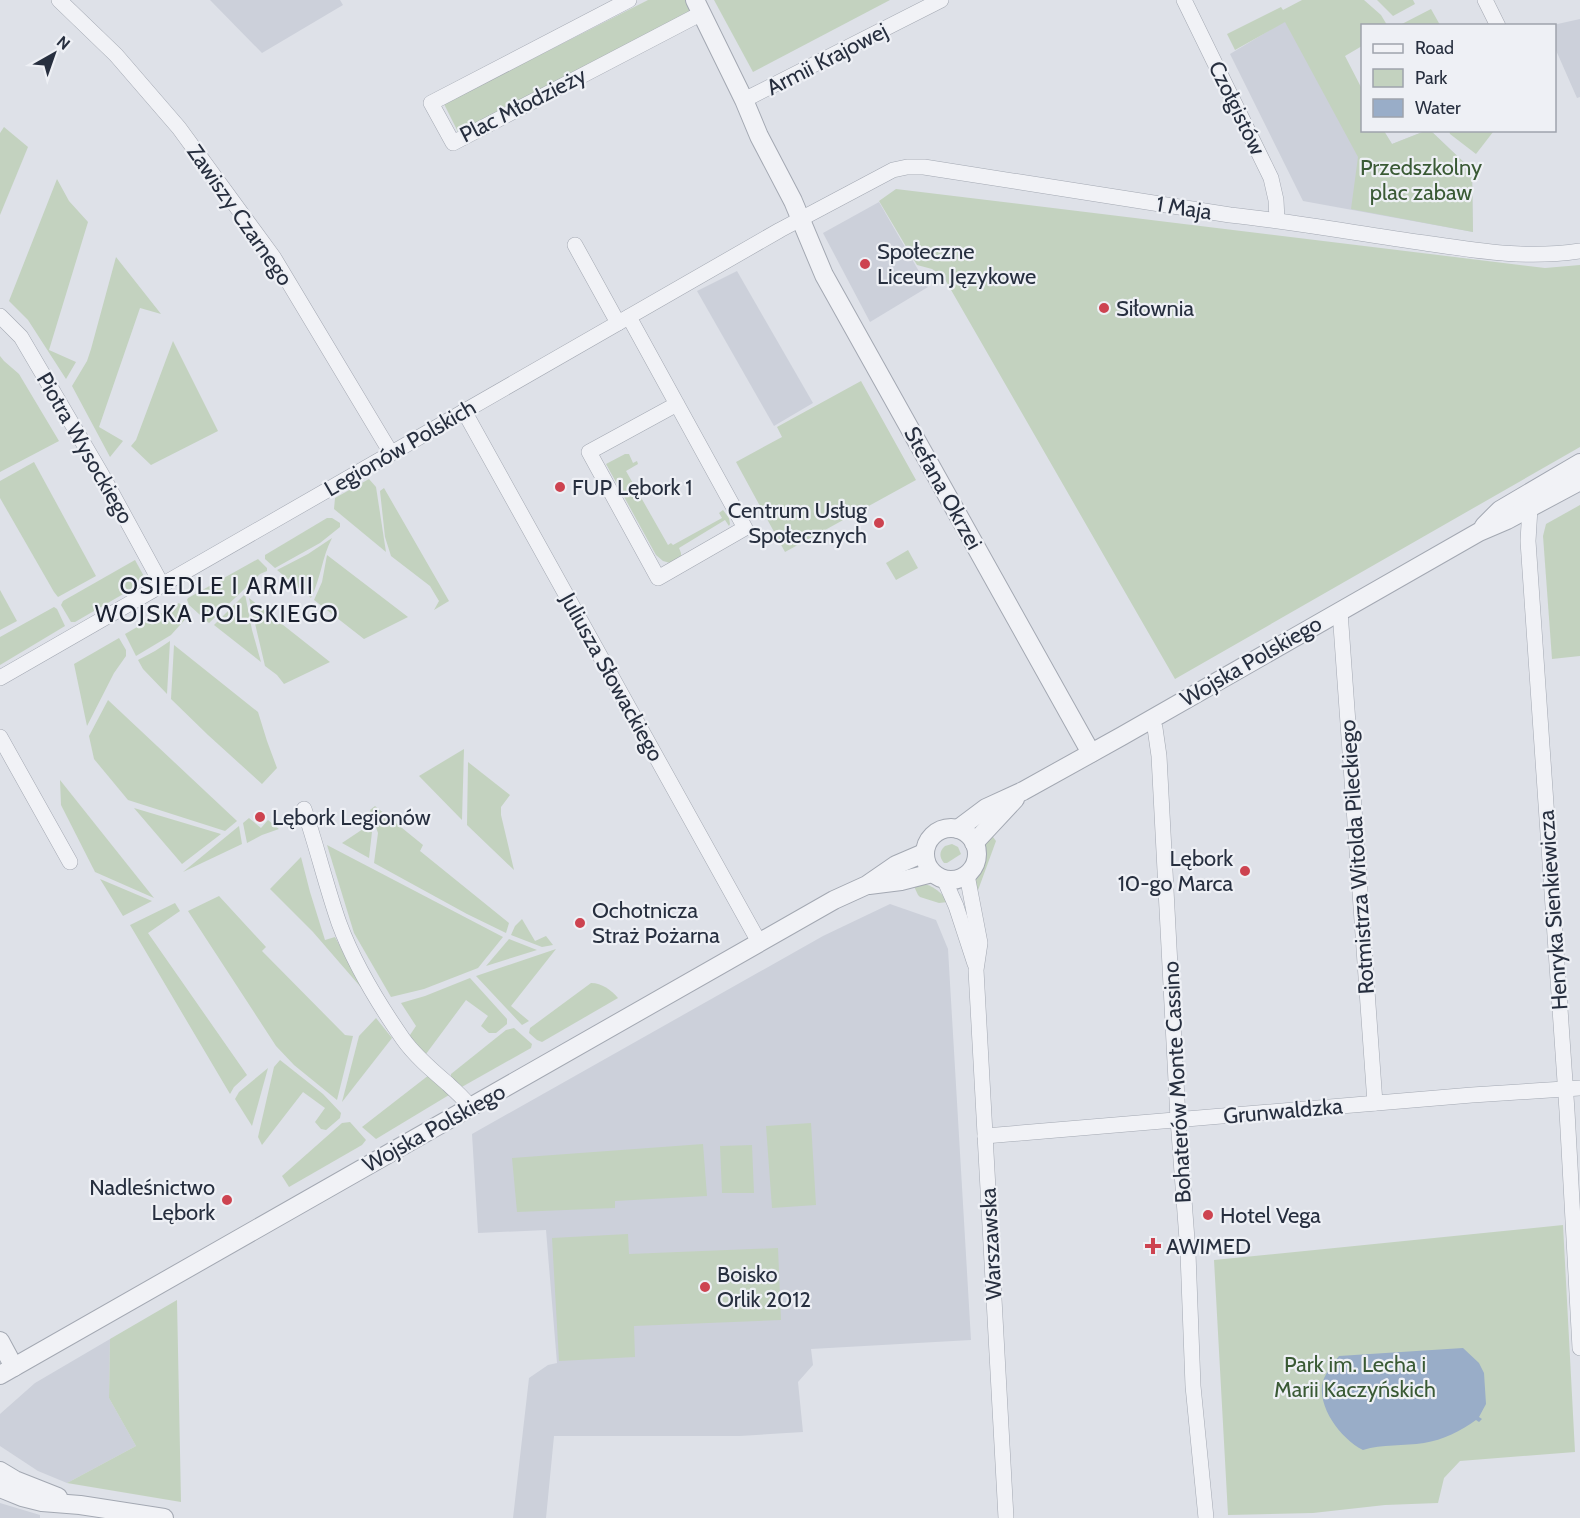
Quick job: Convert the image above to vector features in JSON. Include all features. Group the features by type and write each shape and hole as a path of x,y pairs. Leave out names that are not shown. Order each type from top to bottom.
{"street":[{"name":"Zawiszy Czarnego","path":"59,0 116,55 179,128 267,249 391,453"},
{"name":"Plac Młodzieży","path":"629,0 431,103 453,143 698,7"},
{"name":"Armii Krajowej","path":"744,100 941,0"},
{"name":"Czołgistów","path":"1184,0 1271,178 1276,200 1277,220"},
{"path":"1485,0 1497,24"},
{"name":"Stefana Okrzei","path":"698,7 744,100 759,136 793,201 824,275 1091,753"},
{"name":"1 Maja","path":"800,220 893,170 924,167 1230,215 1482,251 1545,255 1580,251"},
{"name":"Legionów Polskich","path":"0,678 800,220"},
{"path":"575,245 677,404 745,528 658,578 589,452 677,404"},
{"name":"Piotra Wysockiego","path":"0,316 21,337 162,585"},
{"name":"Juliusza Słowackiego","path":"464,411 759,942"},
{"name":"Wojska Polskiego","path":"1479,532 1500,510 1580,463"},
{"name":"Wojska Polskiego","path":"958,829 987,808 1023,791 1091,753 1479,532 1507,520 1580,481"},
{"name":"Henryka Sienkiewicza","path":"1530,508 1528,542 1536,662 1573,1089 1580,1347"},
{"name":"Rotmistrza Witolda Pileckiego","path":"1340,611 1375,1103"},
{"name":"Bohaterów Monte Cassino","path":"1150,719 1155,729 1158,749 1178,1119 1188,1253 1193,1386 1206,1518"},
{"path":"0,737 70,862"},
{"name":"Wojska Polskiego","path":"974,843 1023,791"},
{"path":"304,810 339,923 382,1007 405,1042 470,1107"},
{"path":"958,829 974,843 976,858 973,868 967,875 956,880 938,876 927,867 924,853 928,843 936,834 945,830 958,829"},
{"name":"Wojska Polskiego","path":"4,1374 759,942 834,900 867,885 896,865 924,853"},
{"name":"Warszawska","path":"967,875 980,943 976,970 1006,1518"},
{"name":"Wojska Polskiego","path":"867,885 938,876"},
{"name":"Warszawska","path":"938,876 956,906 976,970"},
{"name":"Grunwaldzka","path":"985,1136 1472,1095 1573,1089"},
{"path":"0,1341 4,1374"},
{"path":"0,1471 15,1480 80,1505"},
{"path":"0,1488 42,1502 80,1505 164,1518"}],"shaded area":[{"path":"210,0 340,0 343,5 262,53"},
{"path":"1580,19 1580,97 1577,98 1556,50 1556,24"},
{"path":"1285,21 1361,88 1361,132 1385,132 1392,144 1422,132 1432,132 1472,170 1473,232 1303,201 1230,54"},
{"path":"879,202 928,287 870,322 823,233"},
{"path":"737,271 813,403 774,426 697,291"},
{"path":"890,904 936,920 948,949 971,1340 811,1349 813,1365 798,1382 803,1432 740,1436 554,1436 546,1518 513,1518 529,1378 548,1365 557,1363 546,1230 478,1233 472,1134 823,936"},
{"path":"110,1339 109,1398 136,1446 67,1483 38,1471 0,1446 0,1414 35,1383"},
{"path":"0,1503 40,1515 40,1518 0,1518"}],"green space":[{"path":"648,0 685,0 691,12 459,134 444,104"},
{"path":"714,0 890,0 753,72"},
{"name":"Przedszkolny plac zabaw","path":"1302,0 1364,0 1381,15 1386,24 1361,24 1361,47 1345,56 1361,87 1361,132 1385,132 1392,144 1422,132 1432,132 1472,170 1473,232 1351,209 1358,157 1285,22 1235,50 1227,34 1281,7 1283,10"},
{"path":"1377,0 1413,0 1415,4 1393,16"},
{"path":"1431,9 1439,24 1402,24"},
{"path":"4,127 28,147 0,215 0,133"},
{"path":"1449,132 1493,132 1476,154"},
{"path":"57,179 69,201 88,222 49,350 76,362 66,379 28,320 9,301"},
{"path":"896,189 1545,268 1580,265 1580,447 1175,679 943,276 932,269 917,265 879,201"},
{"path":"116,257 161,314 140,308 99,427 123,441 110,457 72,386 87,361"},
{"path":"173,341 218,431 151,465 131,446 136,440"},
{"path":"0,356 19,374 59,441 0,472"},
{"path":"861,381 916,480 785,552 736,462 782,437 777,427"},
{"path":"629,454 633,463 637,461 638,464 626,471 668,545 671,543 673,545 722,518 719,513 723,510 729,518 729,526 725,520 679,548 681,556 670,563 663,561 656,555 606,464"},
{"path":"34,462 96,576 58,597 0,498 0,481"},
{"path":"369,479 376,487 386,552 334,509 335,498"},
{"path":"384,488 449,601 434,610 439,601 430,586 391,556 385,537 380,491"},
{"path":"1580,505 1580,656 1552,659 1543,536 1546,524"},
{"path":"327,518 340,523 340,527 320,543 275,568 265,559 265,555"},
{"path":"332,538 311,598 277,570 308,554"},
{"path":"908,550 918,568 896,580 886,563"},
{"path":"327,555 408,617 364,639 314,600 322,582"},
{"path":"258,559 267,571 260,574 209,623 189,605 188,598"},
{"path":"135,560 146,580 144,582 75,622 71,622 61,605 63,601"},
{"path":"0,590 17,621 0,630"},
{"path":"245,594 252,630 261,662 214,625"},
{"path":"249,598 330,662 284,684 265,666"},
{"path":"179,603 189,615 171,635 136,656 125,634"},
{"path":"54,607 65,626 0,665 0,637"},
{"path":"119,638 126,650 126,656 114,673 87,726 74,664"},
{"path":"170,641 167,694 143,669 138,660"},
{"path":"174,645 258,712 277,768 262,784 171,699"},
{"path":"108,700 237,821 225,831 128,800 94,759 89,736"},
{"path":"464,749 462,820 419,776"},
{"path":"468,762 510,795 501,807 501,815 514,870 467,825"},
{"path":"60,780 154,898 95,872 61,805"},
{"path":"375,806 423,845 420,851 509,923 506,933 374,863 378,833 370,810"},
{"path":"134,808 221,834 182,864"},
{"path":"249,818 261,828 268,820 279,829 247,843 243,823"},
{"path":"369,825 372,832 369,858 342,843"},
{"path":"239,826 242,844 183,872"},
{"path":"990,833 996,841 977,893 975,877 983,859 984,845"},
{"path":"952,844 958,847 961,854 944,863 941,852 945,846"},
{"path":"327,845 503,937 478,968 424,989 391,997 354,933"},
{"path":"301,857 325,940 335,937 365,992 313,932 270,889"},
{"path":"100,879 152,901 123,916"},
{"path":"912,882 933,888 948,902 939,903 920,897"},
{"path":"219,896 266,947 262,951 345,1035 353,1036 337,1100 294,1065 276,1046 188,911"},
{"path":"175,903 180,911 148,933 247,1075 230,1094 130,925"},
{"path":"522,919 535,941 546,936 553,945 542,947 511,935 515,926"},
{"path":"509,939 537,950 486,966"},
{"path":"556,949 511,1006 529,1021 522,1025 476,976"},
{"path":"470,978 507,1019 507,1024 496,1033 489,1033 481,1026 488,1016 466,1000 426,1054 408,1038 416,1026 401,1003"},
{"path":"591,983 599,984 618,998 542,1042 529,1033 530,1028"},
{"path":"376,1018 392,1038 342,1102 359,1036"},
{"path":"514,1028 532,1044 531,1048 460,1088 451,1079 451,1074 506,1030"},
{"path":"280,1060 323,1094 341,1113 340,1118 326,1130 321,1129 315,1122 325,1108 303,1092 262,1145 258,1137 274,1067"},
{"path":"268,1068 252,1126 235,1099 239,1092"},
{"path":"429,1075 449,1095 376,1139 362,1127"},
{"path":"350,1122 366,1140 362,1145 289,1187 282,1176 342,1123"},
{"path":"811,1123 816,1205 772,1208 766,1126"},
{"path":"703,1144 707,1196 615,1201 615,1208 517,1212 512,1158"},
{"path":"752,1145 754,1193 722,1193 720,1146"},
{"name":"Park im. Lecha i Marii Kaczyńskich","path":"1563,1225 1575,1452 1460,1461 1444,1478 1438,1503 1385,1505 1313,1513 1228,1515 1214,1260"},
{"path":"628,1234 629,1254 778,1248 781,1320 634,1326 635,1357 559,1361 552,1238"},
{"path":"177,1300 181,1502 67,1483 136,1446 109,1398 110,1339"}],"water":[{"path":"1463,1348 1479,1363 1484,1373 1486,1404 1479,1417 1482,1419 1479,1422 1476,1420 1452,1434 1431,1442 1363,1450 1346,1438 1332,1421 1323,1401 1323,1381 1339,1356"}],"place":[{"name":"Społeczne Liceum Językowe","path":"865,264"},
{"name":"Siłownia","path":"1104,308"},
{"name":"FUP Lębork 1","path":"560,487"},
{"name":"Centrum Usług Społecznych","path":"879,523"},
{"name":"Lębork Legionów","path":"260,817"},
{"name":"Lębork 10-go Marca","path":"1245,871"},
{"name":"Ochotnicza Straż Pożarna","path":"580,923"},
{"name":"Nadleśnictwo Lębork","path":"227,1200"},
{"name":"Hotel Vega","path":"1208,1215"},
{"name":"AWIMED","path":"1153,1246"},
{"name":"Boisko Orlik 2012","path":"705,1287"}],"district":[{"name":"OSIEDLE I ARMII WOJSKA POLSKIEGO","path":"217,599"}]}
